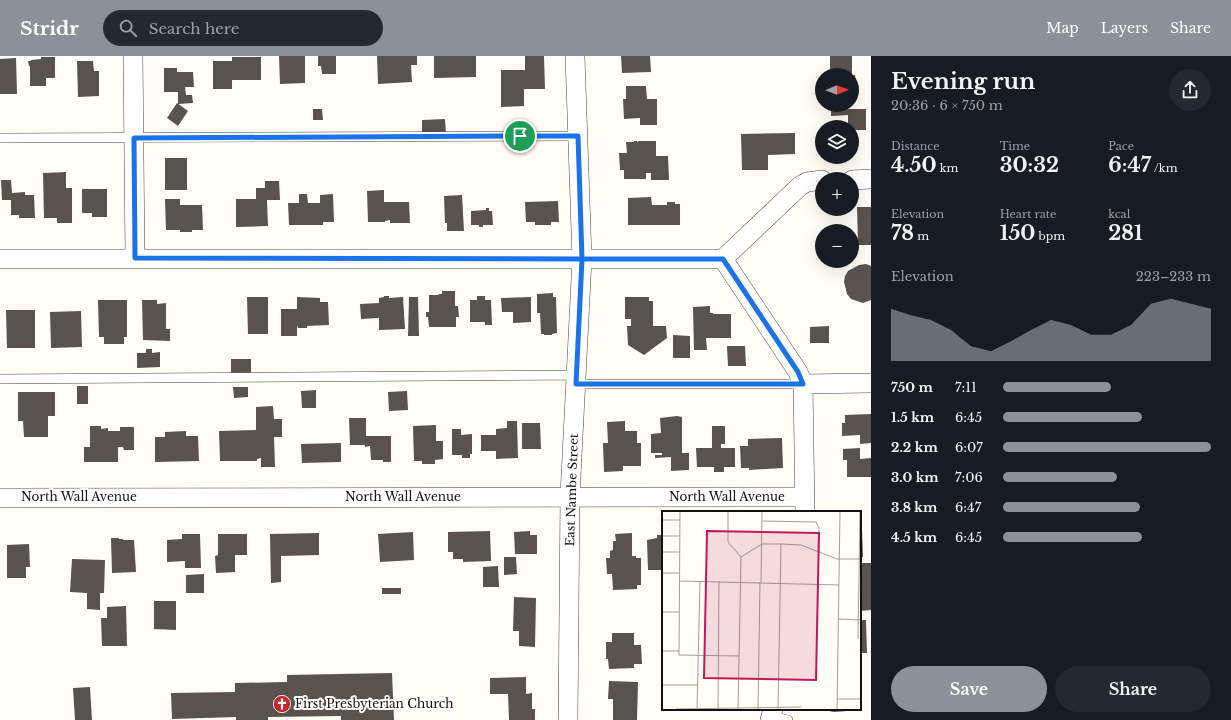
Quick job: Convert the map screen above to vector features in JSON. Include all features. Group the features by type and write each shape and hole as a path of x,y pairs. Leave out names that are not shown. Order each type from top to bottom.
{"street":[{"path":"133,56 135,258"},
{"name":"East Nambe Street","path":"568,720 570,496 582,259 575,56"},
{"path":"859,180 871,179"},
{"path":"0,259 723,259 800,186 807,182 815,181"},
{"path":"723,259 798,372 803,384 805,504"},
{"path":"803,384 871,383"},
{"name":"North Wall Avenue","path":"0,498 570,496 805,504"}],"lane":[{"path":"0,138 578,136"},
{"path":"0,379 576,380 803,384"}],"building":[{"path":"279,56 305,56 305,83 280,84"},
{"path":"318,56 336,56 336,74 322,74 321,66 318,66"},
{"path":"377,56 417,56 417,65 411,65 412,82 378,84"},
{"path":"434,56 476,56 476,77 434,78"},
{"path":"525,56 544,56 545,89 524,89 524,106 501,107 501,70 525,70"},
{"path":"621,56 650,56 651,72 622,73"},
{"path":"830,56 852,56 852,68 830,68"},
{"path":"41,57 55,57 55,78 46,78 46,86 30,86 30,66 28,61 41,59"},
{"path":"232,57 261,57 261,80 232,80 232,89 213,89 213,61 232,61"},
{"path":"16,58 17,94 0,94 0,59"},
{"path":"77,61 93,61 94,71 99,71 99,96 78,97"},
{"path":"164,68 177,68 177,72 193,72 194,87 185,87 186,95 192,95 193,103 178,104 178,92 164,92"},
{"path":"626,86 646,86 647,99 657,99 657,125 640,125 640,118 624,119 623,99 626,99"},
{"path":"177,103 188,111 178,126 167,118"},
{"path":"313,109 322,109 323,120 313,120"},
{"path":"859,109 866,109 866,130 859,130 859,120 848,120 848,115 831,116 831,112 859,112"},
{"path":"445,119 446,133 422,133 422,120"},
{"path":"795,133 795,154 768,155 768,170 742,170 741,134"},
{"path":"656,141 656,156 668,156 669,180 651,180 651,173 646,173 646,179 624,179 624,170 620,170 619,153 627,153 626,142"},
{"path":"165,158 187,158 187,190 165,190"},
{"path":"66,172 66,188 72,188 72,223 57,223 57,218 44,218 43,173"},
{"path":"1,180 11,180 12,193 25,192 25,195 34,195 35,218 19,218 19,215 11,215 11,200 2,200"},
{"path":"265,181 279,181 280,200 267,200 268,226 236,227 236,199 256,199 256,188 265,188"},
{"path":"82,189 107,189 107,217 92,217 92,213 82,213"},
{"path":"384,190 384,202 409,202 410,223 390,223 390,220 385,222 368,222 367,191"},
{"path":"299,194 307,194 308,203 320,203 320,195 333,194 334,222 323,222 323,225 289,225 288,203 299,203"},
{"path":"462,195 464,231 447,231 447,223 445,223 444,196"},
{"path":"651,197 652,205 667,205 667,202 675,202 675,204 680,204 680,225 628,225 628,198"},
{"path":"165,199 180,199 180,205 202,205 203,230 180,232 180,230 166,230"},
{"path":"558,201 559,222 551,222 551,225 535,225 535,222 526,222 525,202"},
{"path":"859,207 871,207 871,245 859,245 859,224 857,224"},
{"path":"486,208 489,208 489,211 492,211 493,225 483,225 483,227 479,227 479,225 471,225 471,211 486,210"},
{"path":"866,264 871,266 871,300 863,303 851,299 847,294 844,282 848,271 854,268 859,268 859,265"},
{"path":"442,291 455,291 455,306 458,306 459,317 456,317 456,327 429,327 426,312 429,312 429,295 439,295 438,294 442,294"},
{"path":"553,293 553,297 556,297 557,333 552,335 544,335 541,334 540,313 537,313 537,294"},
{"path":"389,296 389,298 403,297 405,329 379,330 379,318 361,319 360,304 379,303 379,298"},
{"path":"477,296 485,296 485,300 491,300 492,325 485,325 485,322 470,322 470,300 477,300"},
{"path":"247,297 268,297 268,334 248,334"},
{"path":"297,297 320,298 320,302 328,302 329,325 298,328 297,325 297,336 281,336 281,309 297,309"},
{"path":"409,297 418,297 419,336 408,336"},
{"path":"531,297 531,322 513,323 513,312 502,312 501,298"},
{"path":"625,297 649,297 649,301 653,301 653,326 666,326 667,338 644,355 628,345 627,326 631,326 631,319 625,319"},
{"path":"98,300 127,300 127,337 124,337 124,344 104,344 104,337 99,337"},
{"path":"142,300 157,300 157,304 166,303 166,329 170,329 170,341 143,340"},
{"path":"710,306 710,313 731,314 731,338 706,338 707,350 694,350 693,307"},
{"path":"6,310 35,310 35,348 7,348"},
{"path":"81,311 82,347 51,348 50,312"},
{"path":"829,326 829,343 810,343 810,327"},
{"path":"673,335 690,336 690,358 673,358"},
{"path":"727,346 745,346 746,366 728,366"},
{"path":"146,349 152,349 152,353 160,352 160,367 137,368 137,353 146,353"},
{"path":"231,359 251,359 251,374 231,374"},
{"path":"77,386 88,386 88,404 77,404"},
{"path":"233,387 248,387 248,397 234,398"},
{"path":"316,390 316,408 302,408 301,391"},
{"path":"407,391 408,410 389,411 388,392"},
{"path":"18,392 55,392 55,416 48,416 48,437 24,437 23,421 18,421"},
{"path":"273,406 274,419 282,419 282,437 274,437 275,467 261,467 261,458 257,459 257,461 220,461 219,431 256,430 256,407"},
{"path":"871,414 871,443 860,444 860,435 842,436 842,423 845,423 845,415"},
{"path":"677,416 682,417 682,453 689,453 689,470 671,471 671,457 655,458 655,455 662,455 662,453 651,453 651,434 661,433 660,418"},
{"path":"349,418 366,418 366,436 391,436 391,462 371,460 370,446 365,447 365,445 350,445"},
{"path":"507,421 517,421 518,458 496,459 496,451 481,451 481,435 496,435 496,429 507,428"},
{"path":"625,421 625,431 637,431 637,443 641,443 641,466 623,466 623,471 604,472 603,443 608,443 607,422"},
{"path":"522,423 540,423 541,449 522,449"},
{"path":"436,425 436,441 443,441 443,459 435,460 435,464 422,464 422,461 414,461 413,426"},
{"path":"90,426 101,426 101,429 108,428 108,431 120,431 120,427 134,427 134,450 124,450 123,447 118,447 118,462 84,462 84,447 90,447"},
{"path":"712,426 725,426 725,444 721,444 721,448 735,448 735,467 724,467 724,472 714,472 714,467 697,467 696,448 712,448"},
{"path":"452,429 461,429 461,435 472,434 472,454 470,454 470,458 462,458 462,455 452,455"},
{"path":"186,431 186,436 198,436 199,461 155,462 155,437 165,437 165,432"},
{"path":"782,438 783,468 749,470 749,468 741,468 740,446 748,446 748,439"},
{"path":"341,443 341,462 302,463 301,444"},
{"path":"860,448 860,459 871,458 871,477 847,477 847,460 843,460 843,449"},
{"path":"861,529 862,529 863,557 861,557"},
{"path":"490,531 491,561 463,562 463,559 453,559 453,552 448,552 448,532"},
{"path":"530,531 530,535 537,535 537,554 515,554 514,532"},
{"path":"413,532 414,560 380,562 378,534"},
{"path":"319,533 319,555 281,556 281,582 271,583 270,534"},
{"path":"632,533 632,556 641,558 641,585 637,585 637,589 613,590 612,574 607,574 606,558 610,558 610,551 613,550 613,541 616,541 615,534"},
{"path":"182,534 200,534 201,568 185,568 185,561 167,562 167,540 182,539"},
{"path":"218,534 247,534 247,555 235,555 235,572 216,573 215,556 218,555"},
{"path":"657,535 662,535 662,570 648,570 647,540 657,538"},
{"path":"111,538 134,540 136,572 112,573"},
{"path":"29,544 30,567 26,567 26,578 7,578 7,545"},
{"path":"504,557 516,557 517,574 504,575"},
{"path":"72,559 105,560 104,593 100,593 100,610 87,609 87,593 70,592"},
{"path":"861,563 871,563 871,610 861,611"},
{"path":"498,566 499,587 483,587 483,567"},
{"path":"204,574 204,593 186,593 186,575"},
{"path":"382,588 401,588 401,594 382,594"},
{"path":"514,597 536,598 535,647 519,646 519,631 513,631"},
{"path":"154,601 176,601 176,630 154,629"},
{"path":"126,606 127,646 102,646 101,618 107,618 107,607"},
{"path":"861,620 866,620 867,653 861,653"},
{"path":"612,633 634,633 634,645 641,645 642,664 634,664 634,668 609,669 608,659 606,659 606,642 612,642"},
{"name":"First Presbyterian Church","path":"392,673 394,720 341,720 341,716 268,717 268,720 236,720 236,717 172,719 171,693 235,692 235,683 287,682 287,675"},
{"path":"526,677 526,694 532,693 532,709 535,709 535,720 509,720 508,694 490,694 490,678"},
{"path":"609,681 638,682 637,720 613,720 613,699 608,699"},
{"path":"90,687 92,720 75,720 73,688"},
{"path":"829,710 860,710 834,712"}],"place":[{"name":"First Presbyterian Church","path":"282,704"}],"route":[{"path":"520,136 134,138 135,258 582,259 576,384 803,384 798,372 723,259 582,259 578,136 520,136"}]}
